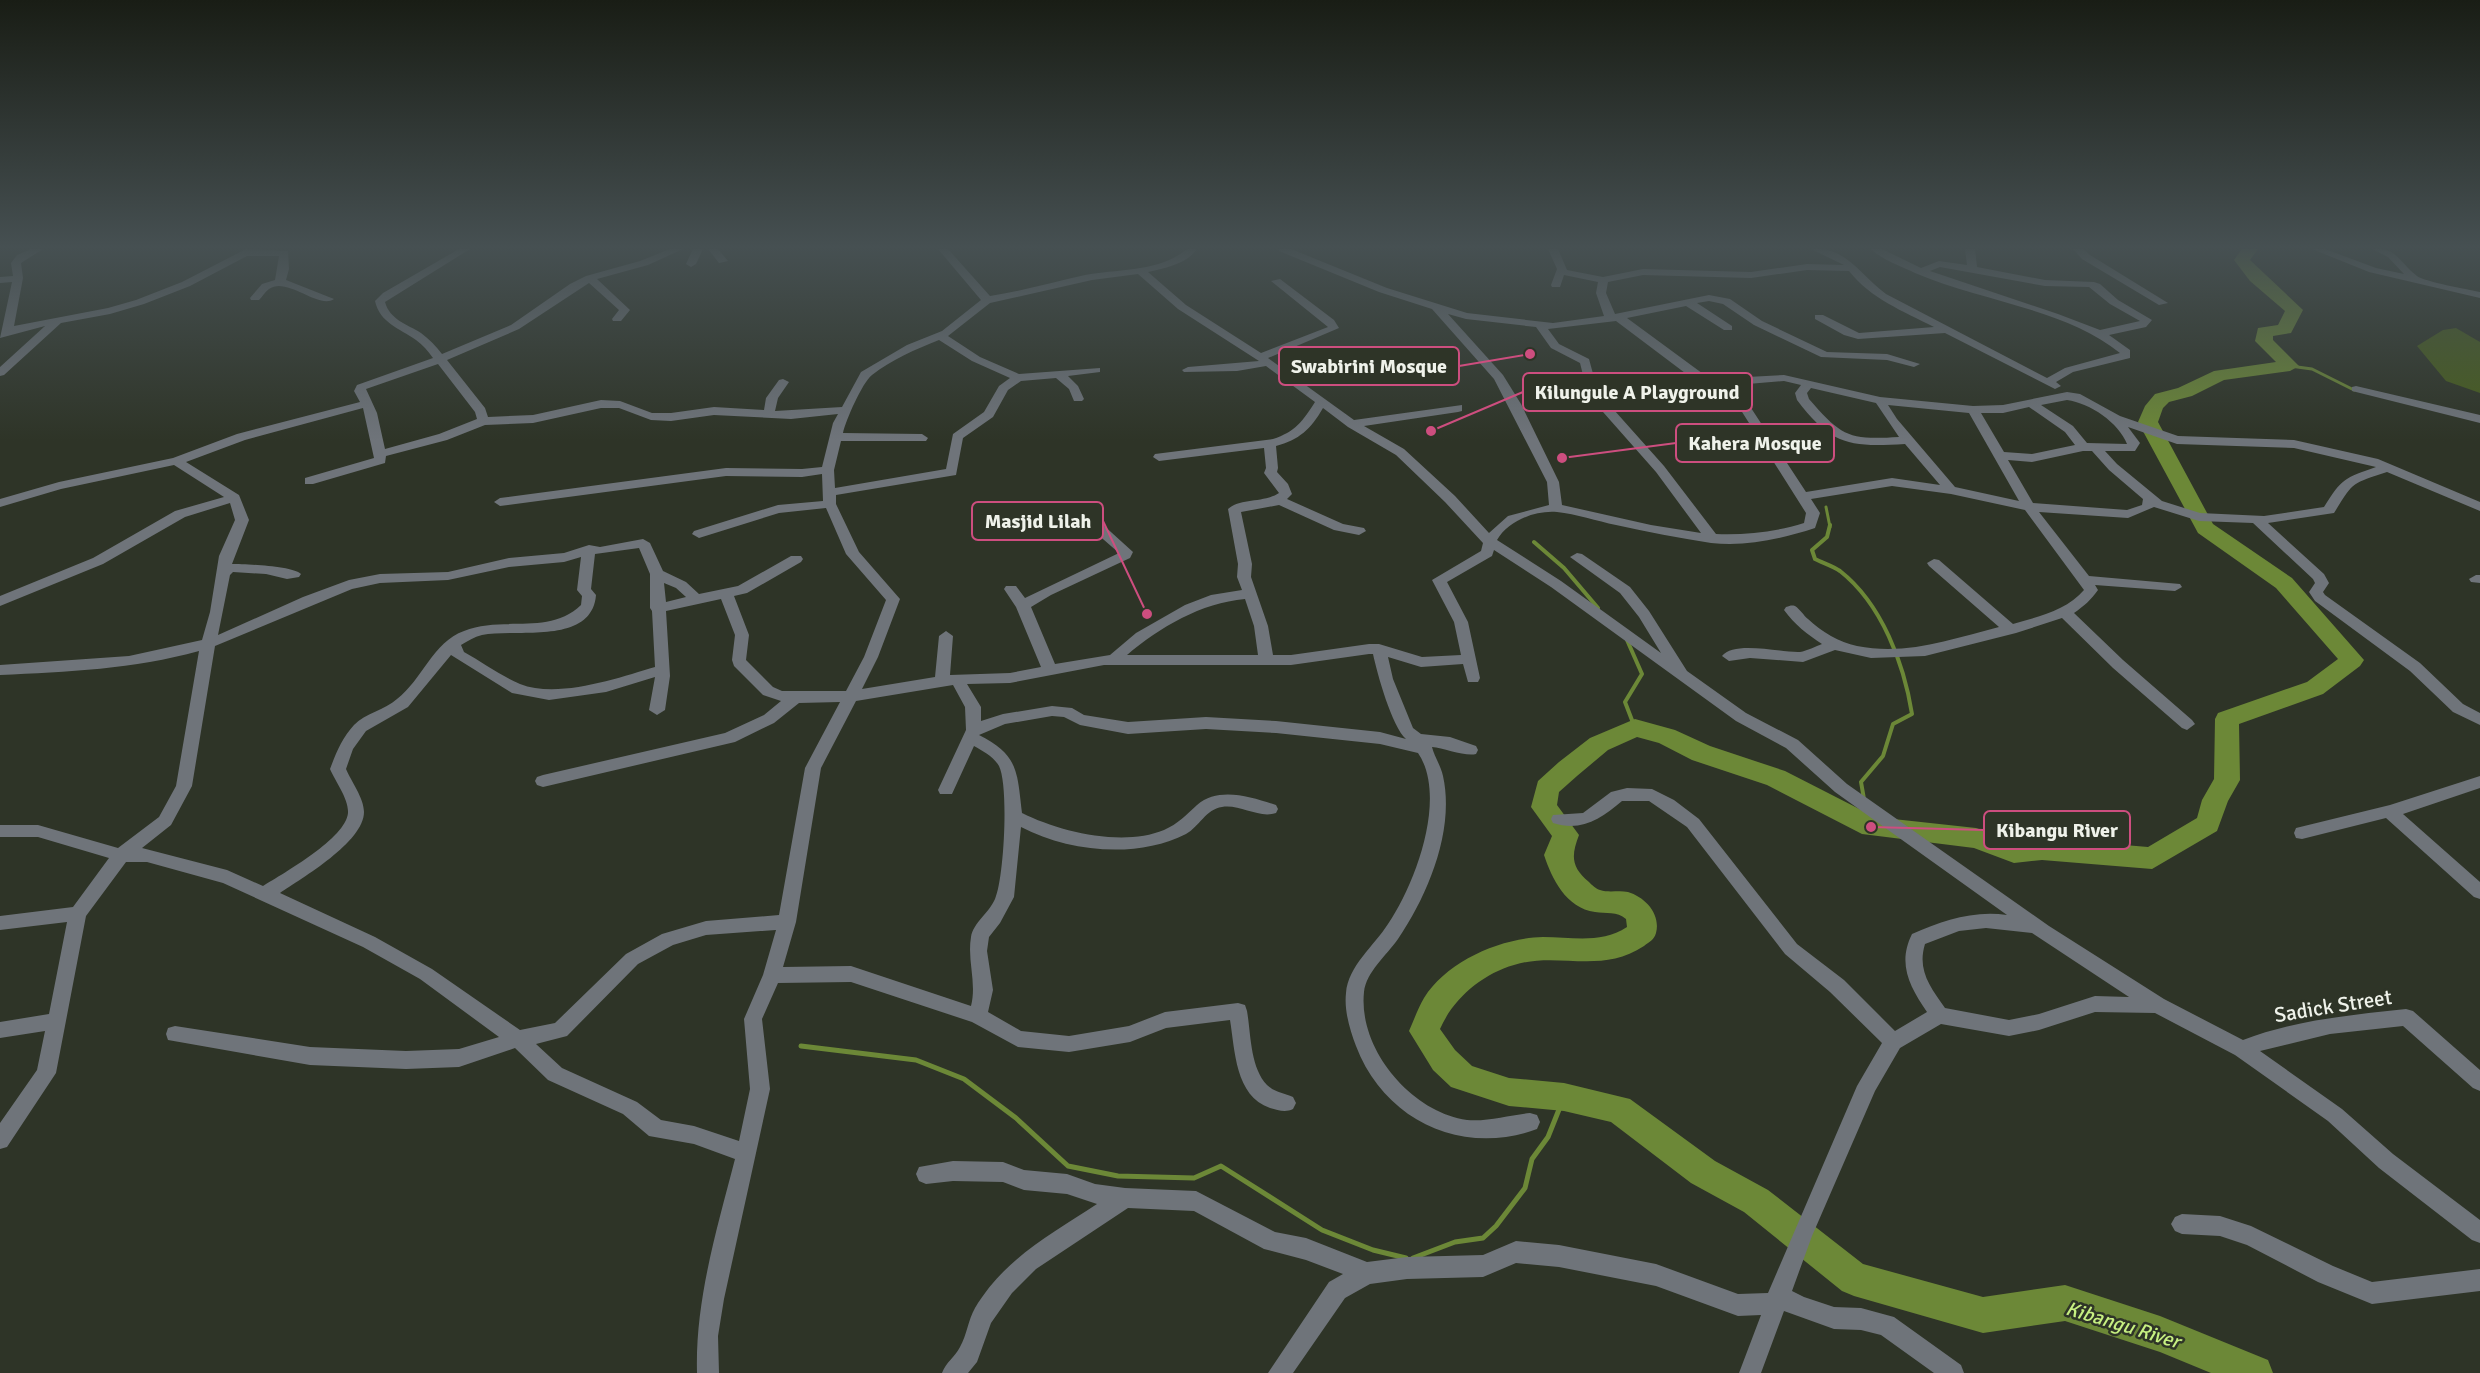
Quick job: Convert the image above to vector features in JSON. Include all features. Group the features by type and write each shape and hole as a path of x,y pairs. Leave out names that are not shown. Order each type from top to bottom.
{"street":[{"path":"4,333 10,313"},
{"path":"4,333 94,313"},
{"path":"387,313 392,321 424,341 481,411 483,421"},
{"path":"309,481 381,460 366,404 360,391 362,387 439,359 514,327 534,313"},
{"path":"617,319 623,313"},
{"path":"708,1373 707,1335 724,1238 747,1154 760,1089 753,1019 772,975 787,922 813,768 871,657 893,599 853,554 829,499 828,470 836,437 845,410 865,374 887,359 940,336 970,313"},
{"path":"1191,313 1263,360 1352,424 1400,452 1450,499 1489,541 1556,584 1740,717 1792,744 1841,788 2043,932 2157,1005 2242,1049 2335,1115 2386,1161 2480,1233"},
{"path":"1188,370 1220,367 1251,368 1263,360 1334,328 1319,313"},
{"path":"1442,313 1499,376 1553,483 1556,508"},
{"path":"1455,313 1540,325 1586,323 1633,313"},
{"path":"1612,313 1614,317 1701,380 1729,383 1784,378 1880,401 1973,410 2003,409 2057,396 2080,398"},
{"path":"1707,313 1728,328"},
{"path":"1744,313 1758,323 1825,355 1887,357 1914,364"},
{"path":"1914,313 2116,418 2176,440 2294,444 2389,467 2480,507"},
{"path":"2039,313 2097,334 2120,347 2126,356 2070,370 2048,382"},
{"path":"2097,334 2142,325 2147,320 2135,313"},
{"path":"1819,318 1858,336 1945,330"},
{"path":"0,373 58,321"},
{"path":"1540,325 1555,346 1585,362 1592,393 1660,469 1713,539"},
{"path":"940,336 976,359 1018,378 1096,370"},
{"path":"1060,375 1074,388 1078,399"},
{"path":"699,534 778,509 952,472 957,437 989,414 1003,388 1018,378"},
{"path":"769,413 772,398 783,382"},
{"path":"1473,678 1461,622 1439,580 1487,553 1489,541 1497,528 1512,518 1532,511 1556,508 1713,539 1769,538 1810,525 1813,513 1729,383"},
{"path":"1808,384 1802,393 1803,400 1837,436 1858,442 1909,440"},
{"path":"2356,389 2480,419"},
{"path":"1880,401 1892,421 1951,490"},
{"path":"1159,457 1269,443 1302,431 1321,402"},
{"path":"2029,402 2069,429 2149,500 2199,517 2260,519 2329,510 2343,486 2351,480 2389,467"},
{"path":"0,503 59,486 176,462 241,436 366,404"},
{"path":"381,454 443,436 483,421 544,417 601,404 620,405 651,416 671,417 714,411 790,415 845,410"},
{"path":"1352,424 1458,408"},
{"path":"1791,610 1801,622 1835,644 1856,651 1920,652 2011,630 2063,611 2082,601 2090,593 2091,590 2085,580 2029,507 1973,410"},
{"path":"2001,456 2032,458 2089,447 2133,446 2134,443 2116,418"},
{"path":"836,437 922,438"},
{"path":"1266,659 1261,626 1250,594 1234,509 1279,500 1286,494 1284,487 1270,473 1272,468 1269,443"},
{"path":"0,1140 46,1073 78,914 121,855 165,821 184,786 208,643 226,556 242,520 234,498 176,462"},
{"path":"500,502 715,474 802,473 828,470"},
{"path":"1801,497 1892,482 1951,490 2029,507 2128,514 2148,507 2149,500"},
{"path":"0,601 98,561 180,514 234,498"},
{"path":"1279,500 1340,527 1359,531"},
{"path":"1023,606 1042,594 1089,574 1125,555 1126,552 1085,516"},
{"path":"2260,519 2261,526 2319,577 2322,583 2316,592 2320,598 2415,667 2458,708 2480,720"},
{"path":"0,670 101,666 141,660 208,643 335,589 372,579 450,576 516,561 565,558 589,549 600,551 643,543 657,574 657,608 663,670 657,710"},
{"path":"265,894 338,841 352,827 357,811 338,769 346,747 361,727 403,703 453,644 465,634 515,626 551,626 573,619 588,606 589,595 585,590 589,549"},
{"path":"1577,557 1625,590 1644,614 1682,675"},
{"path":"657,608 727,595 756,583 796,559"},
{"path":"1934,563 2011,630"},
{"path":"224,573 229,568 245,568 270,570 282,575 294,574"},
{"path":"657,574 681,585 698,601"},
{"path":"2085,580 2175,587"},
{"path":"1011,590 1023,606 1048,668"},
{"path":"1114,660 1120,650 1200,604 1232,595 1250,594"},
{"path":"727,595 742,635 739,660 741,666 768,691 779,696 795,698 851,696 950,680 1010,678 1048,668 1114,660 1291,660 1379,649 1421,662 1470,659"},
{"path":"2063,611 2118,664 2187,724"},
{"path":"946,636 950,680 973,707 973,734 946,790"},
{"path":"453,644 458,655 517,689 549,695 606,687 663,670"},
{"path":"1729,656 1749,653 1768,657 1803,657 1835,644"},
{"path":"1379,649 1386,680 1407,730 1422,744 1438,786 1436,816 1427,859 1407,910 1358,980 1354,999 1359,1025 1370,1058 1390,1089 1421,1112 1467,1129 1530,1122"},
{"path":"543,781 729,738 769,719 795,698"},
{"path":"973,734 1003,719 1052,711 1067,712 1080,720 1128,728 1206,723 1276,727 1422,744 1450,743 1470,750"},
{"path":"973,734 1004,758 1010,769 1014,816 1005,897 994,918 980,934 978,951 984,990 978,1016"},
{"path":"2302,833 2331,823 2353,821 2389,811 2480,782"},
{"path":"1559,819 1585,819 1597,813 1617,796 1627,794 1652,795 1668,804 1692,823 1791,949 1837,986 1893,1042"},
{"path":"1014,816 1046,833 1116,843 1158,838 1183,828 1206,806 1218,801 1234,800 1270,808"},
{"path":"2389,811 2480,892"},
{"path":"0,831 38,831 121,855 147,855 227,877 369,942 426,974 518,1039 555,1074 630,1108 656,1129 694,1135 747,1154"},
{"path":"2460,873 2480,881"},
{"path":"0,923 78,914"},
{"path":"1939,1015 1918,983 1910,965 1917,939 1955,924 1991,918 2007,920 2043,932"},
{"path":"175,1034 310,1056 406,1060 459,1058 518,1039 560,1030 632,959 668,939 706,928 787,922"},
{"path":"772,975 851,974 978,1016 1018,1039 1069,1044 1130,1034 1165,1020 1238,1011 1250,1080 1270,1101 1286,1103"},
{"path":"1751,1372 1776,1299 1867,1086 1893,1042 1939,1015 2009,1028 2040,1022 2095,1004 2157,1005"},
{"name":"Sadick Street","path":"2242,1049 2270,1038 2305,1033 2330,1026 2406,1017 2480,1082"},
{"path":"0,1030 55,1021"},
{"path":"926,1174 953,1171 1003,1172 1024,1180 1067,1184 1095,1194 1125,1198 1196,1201 1272,1242 1306,1249 1367,1273"},
{"path":"953,1373 969,1354 982,1317 1004,1285 1028,1261 1125,1198"},
{"path":"2182,1224 2220,1226 2251,1236 2326,1274 2372,1293 2480,1280"},
{"path":"1279,1373 1337,1290 1367,1273 1407,1268 1483,1266 1516,1252 1559,1256 1656,1275 1738,1305 1776,1299 1834,1318 1861,1319 1886,1325 1953,1373"}],"green space":[{"path":"2456,328 2480,342 2480,393 2446,381 2417,346 2443,330"}],"waterway":[{"name":"Kibangu River","path":"2255,1373 2160,1334 2065,1303 1983,1315 1854,1279 1802,1235 1756,1201 1703,1172 1619,1109 1564,1097 1509,1092 1462,1077 1444,1060 1424,1031 1435,1006 1452,987 1476,969 1502,956 1543,949 1600,950 1627,942 1642,932 1640,913 1626,903 1593,901 1565,878 1558,855 1566,835 1544,807 1547,788 1568,769 1599,744 1635,728 1666,736 1701,753 1776,778 1871,827 1976,838 2014,852 2042,849 2152,858 2208,824 2215,800 2227,780 2227,719 2315,688 2352,660 2284,583 2205,528 2148,422 2154,406 2162,398 2185,392 2220,375 2290,366 2264,341 2264,332 2285,329 2293,313"},
{"path":"2290,366 2312,369 2354,390"},
{"path":"1826,507 1830,526"},
{"path":"1830,526 1827,537 1812,550 1815,559 1840,571 1868,600 1897,655 1912,714 1893,724 1883,756 1861,782 1864,799"},
{"path":"1534,542 1564,568 1598,608"},
{"path":"1627,640 1642,674 1625,702 1635,728"},
{"path":"1866,812 1871,827"},
{"path":"801,1046 916,1060 964,1079 1016,1118 1068,1166 1118,1176 1194,1178 1221,1166 1322,1230 1373,1250 1406,1258"},
{"path":"1413,1258 1455,1242 1483,1238 1496,1226 1525,1188 1532,1159 1548,1137 1564,1097"}],"place":[{"name":"Swabirini Mosque","path":"1530,354"},
{"name":"Kilungule A Playground","path":"1431,431"},
{"name":"Kahera Mosque","path":"1562,458"},
{"name":"Masjid Lilah","path":"1147,614"},
{"name":"Kibangu River","path":"1871,827"}]}
